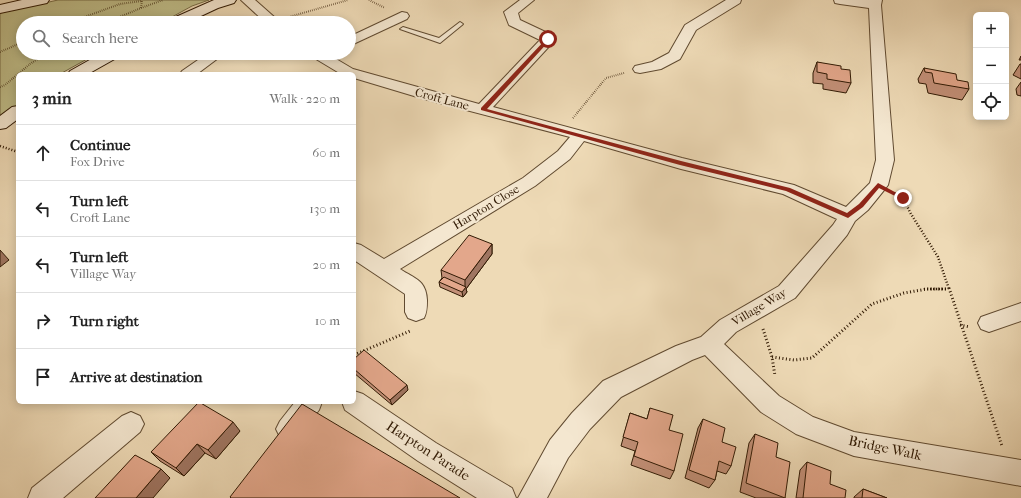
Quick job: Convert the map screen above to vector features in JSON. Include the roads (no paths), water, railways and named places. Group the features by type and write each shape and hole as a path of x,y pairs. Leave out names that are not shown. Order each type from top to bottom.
{"street":[{"path":"0,9 42,0"},
{"path":"189,16 213,5 229,0"},
{"path":"246,0 265,16"},
{"path":"483,109 548,39 514,22 511,12 528,0"},
{"path":"640,69 656,66 675,56 690,28 735,0"},
{"path":"840,0 875,3"},
{"name":"Village Way","path":"532,498 559,449 582,421 612,389 684,353 709,344 728,326 755,309 787,292 840,230 848,216 861,205 878,185 885,160 875,3"},
{"path":"356,39 389,23 402,22"},
{"path":"80,72 101,60"},
{"path":"190,72 208,60"},
{"name":"Croft Lane","path":"329,60 346,72"},
{"name":"Croft Lane","path":"356,75 680,163 788,189 848,216"},
{"path":"0,124 16,112"},
{"name":"Harpton Close","path":"384,269 529,182 564,155 572,133"},
{"path":"356,251 416,290 416,312"},
{"path":"989,323 1021,312"},
{"name":"Bridge Walk","path":"709,344 770,404 806,426 854,444 1016,472"},
{"name":"Harpton Parade","path":"356,403 428,452 502,498"},
{"path":"273,450 308,404"},
{"path":"42,498 131,424"}],"lane":[{"path":"402,22 440,41 460,24"}]}
